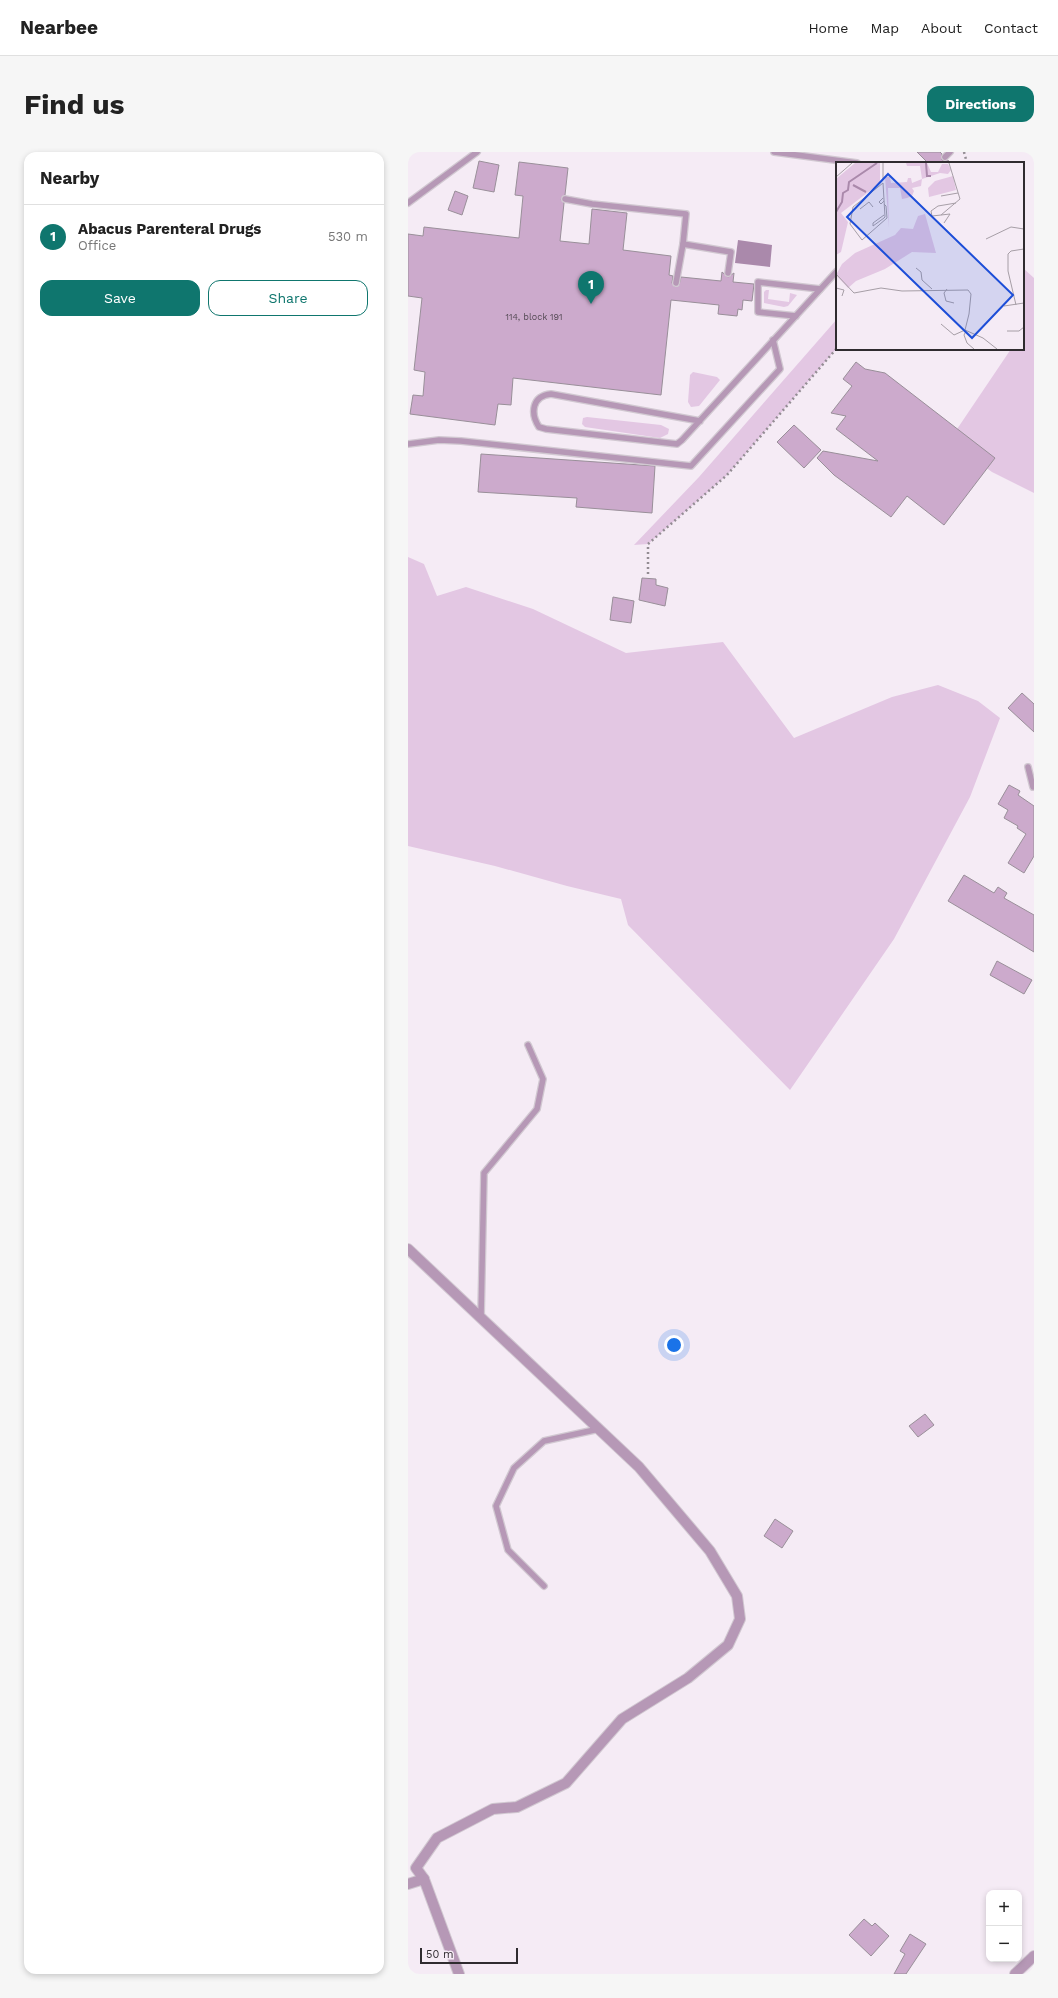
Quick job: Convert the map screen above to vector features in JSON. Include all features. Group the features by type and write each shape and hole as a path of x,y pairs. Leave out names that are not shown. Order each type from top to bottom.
{"street":[{"path":"408,1249 639,1467 710,1551 737,1596 740,1619 728,1645 688,1678 622,1719 566,1783 517,1807 493,1809 437,1838 412,1866 424,1879 459,1974"},
{"path":"408,1884 424,1879"},
{"path":"1015,1974 1034,1956"}],"lane":[{"path":"408,203 477,152"},
{"path":"774,152 849,162"},
{"path":"945,157 950,152"},
{"path":"565,199 592,204 686,214 683,244 676,283"},
{"path":"683,244 731,252 728,273"},
{"path":"700,421 551,394 542,395 536,401 533,416 539,427 546,429 677,444 700,421 836,273"},
{"path":"796,316 758,312 758,282 820,290"},
{"path":"408,444 439,440 461,441 691,466 780,368 773,340"},
{"path":"1028,767 1034,787"},
{"path":"481,1317 484,1173 537,1109 543,1079 528,1045"},
{"path":"544,1586 508,1550 496,1506 514,1468 544,1441 599,1429"}],"path":[{"path":"964,152 967,162"},
{"path":"648,574 648,544 727,475 836,349"}],"shaded area":[{"path":"738,240 772,245 770,267 735,263"},
{"path":"1024,269 1034,278 1034,493 992,472 949,441 1010,350 1024,350"},
{"path":"769,290 768,299 789,302 790,293 797,295 788,306 784,307 764,303 764,292"},
{"path":"836,320 836,349 727,475 648,544 634,545 699,477"},
{"path":"693,372 717,377 720,380 699,406 691,407 688,402 690,375"},
{"path":"587,417 661,425 669,429 668,434 660,438 585,427 582,424 583,418"},
{"path":"408,557 424,564 437,596 466,587 533,609 626,653 723,642 794,738 892,697 938,685 978,701 1000,718 970,797 894,939 790,1090 628,925 621,899 495,866 408,846"}],"building":[{"path":"917,152 940,152 942,154 942,160 948,160 949,162 927,162"},
{"path":"479,161 499,165 494,192 473,188"},
{"path":"519,162 568,168 565,195 561,199 564,203 560,241 589,244 592,209 627,213 623,250 671,256 669,275 673,276 672,283 674,286 679,285 681,277 721,281 722,272 728,277 734,273 733,282 754,284 752,301 743,300 742,310 738,309 737,316 718,314 719,305 671,300 661,395 513,378 511,405 498,404 495,425 410,414 413,395 423,396 425,372 414,370 422,298 408,296 408,234 423,236 424,227 519,238 523,196 515,195"},
{"path":"455,191 468,196 462,215 448,210"},
{"path":"856,362 865,369 885,373 995,458 944,525 907,496 891,517 834,475 817,458 823,451 878,461 836,429 846,416 831,413 852,386 843,379"},
{"path":"794,425 821,450 804,468 777,442"},
{"path":"481,454 655,466 652,513 576,507 577,498 478,492"},
{"path":"642,578 656,579 656,585 668,588 665,606 639,600"},
{"path":"613,597 634,601 631,623 610,620"},
{"path":"1022,693 1034,704 1034,732 1008,708"},
{"path":"1009,785 1020,791 1018,795 1034,806 1034,856 1024,873 1008,863 1026,834 1017,828 1018,826 1004,818 1008,810 998,804"},
{"path":"964,875 994,893 998,887 1007,893 1004,898 1034,915 1034,952 948,901"},
{"path":"997,961 1032,980 1024,994 990,975"},
{"path":"925,1414 934,1425 918,1437 909,1426"},
{"path":"775,1519 793,1531 782,1548 764,1536"},
{"path":"864,1919 872,1926 875,1923 889,1936 871,1956 849,1935"},
{"path":"910,1934 926,1944 906,1974 894,1974 905,1954 900,1951"}],"place":[{"name":"Abacus Parenteral Drugs","path":"591,304"}]}
